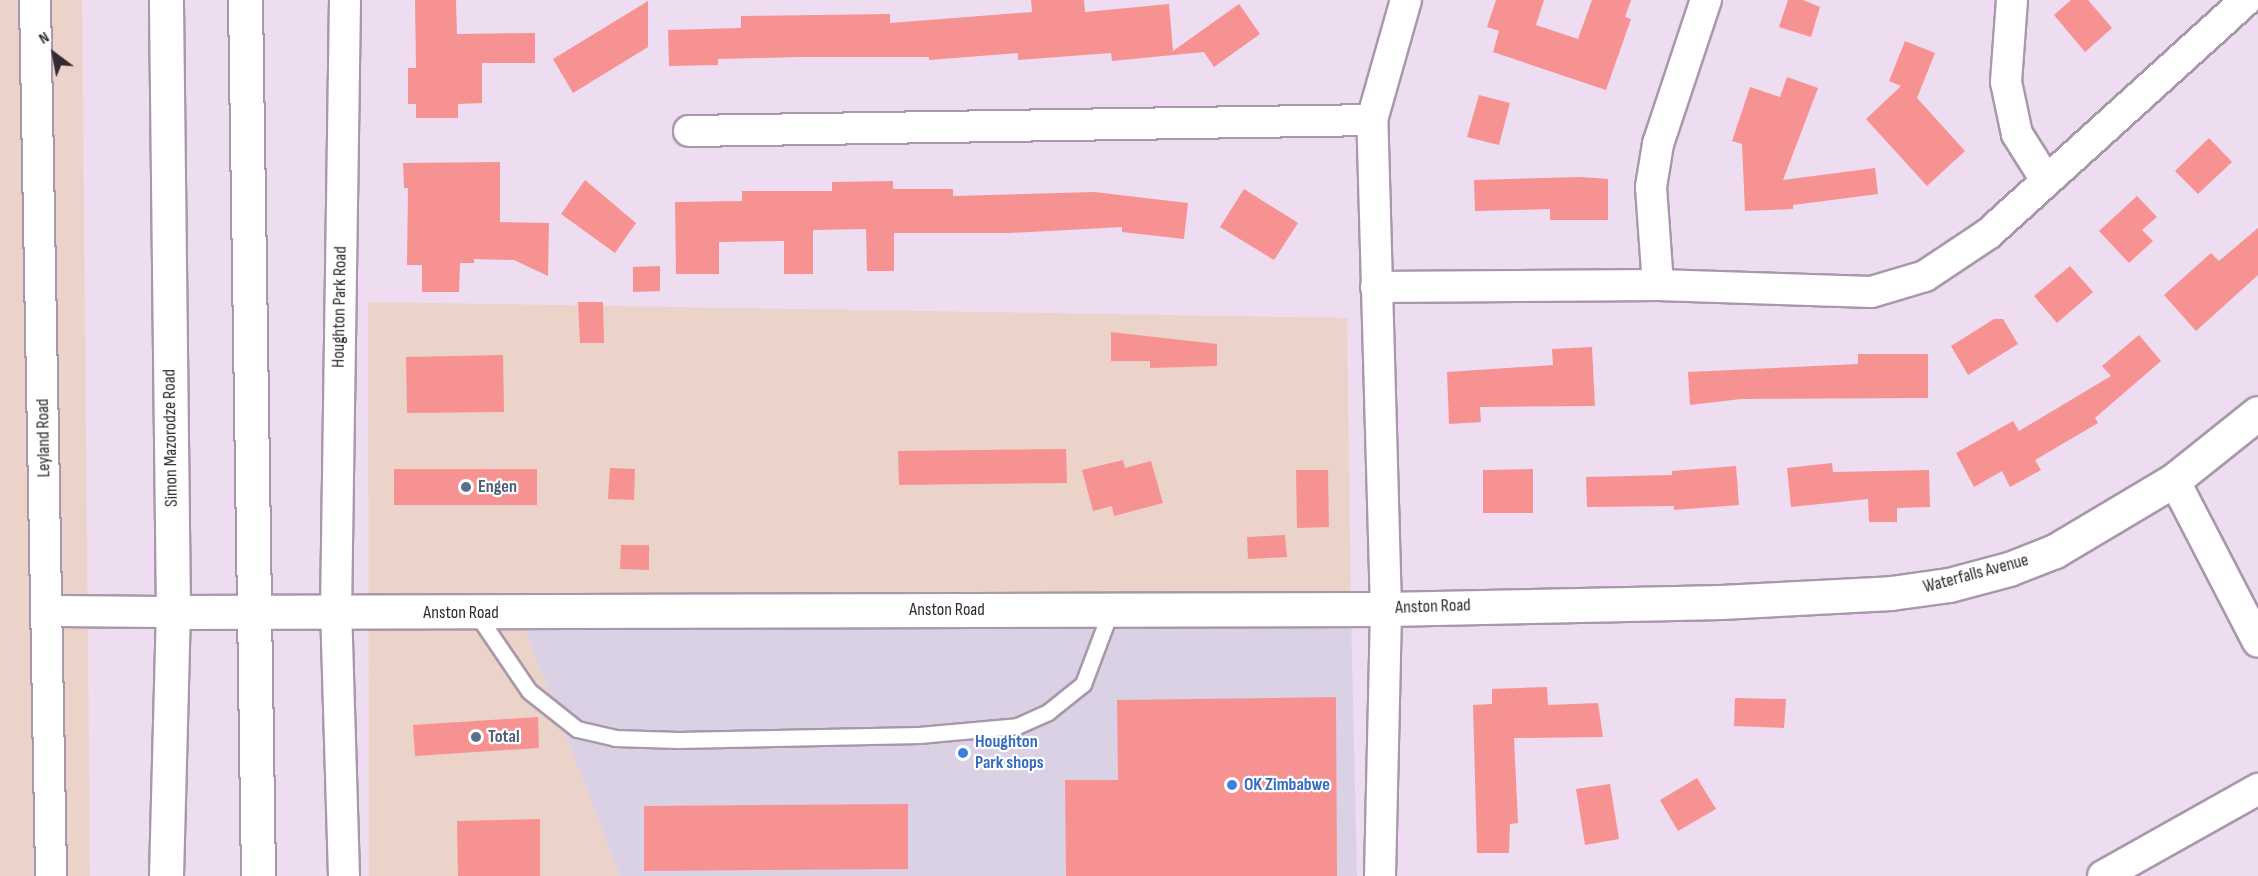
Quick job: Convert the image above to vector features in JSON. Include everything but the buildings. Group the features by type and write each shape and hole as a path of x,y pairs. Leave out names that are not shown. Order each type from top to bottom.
{"main road":[{"name":"Simon Mazorodze Road","path":"166,0 174,612 166,876"},
{"path":"245,0 256,612 258,876"},
{"name":"Waterfalls Avenue","path":"1721,602 1891,593 1949,585 2009,569 2055,550 2174,480 2258,413"},
{"name":"Anston Road","path":"174,612 1386,609 1721,602"}],"street":[{"name":"Leyland Road","path":"34,0 48,611 51,876"},
{"name":"Houghton Park Road","path":"344,876 336,613 345,0"},
{"path":"1380,876 1386,609 1372,120 1406,0"},
{"path":"1658,285 1651,187 1658,144 1706,0"},
{"path":"2012,0 2006,82 2017,134 2046,180"},
{"path":"1376,287 1658,285 1871,292 1925,276 1988,234 2246,0"},
{"path":"689,131 1372,120"},
{"path":"2174,480 2258,642"},
{"path":"48,611 174,612"},
{"path":"2103,876 2258,789"}],"lane":[{"path":"476,613 529,692 577,729 615,738 678,740 768,735 919,735 1017,726 1048,712 1083,684 1111,610"}],"shaded area":[{"path":"0,0 82,0 90,876 0,876"},
{"path":"368,302 1347,318 1351,613 525,630 620,876 369,876"},
{"name":"Houghton Park shops","path":"1351,613 1357,876 620,876 525,630"}],"place":[{"name":"Engen","path":"466,487"},
{"name":"Total","path":"476,737"},
{"name":"Houghton Park shops","path":"963,753"},
{"name":"OK Zimbabwe","path":"1232,785"}]}
